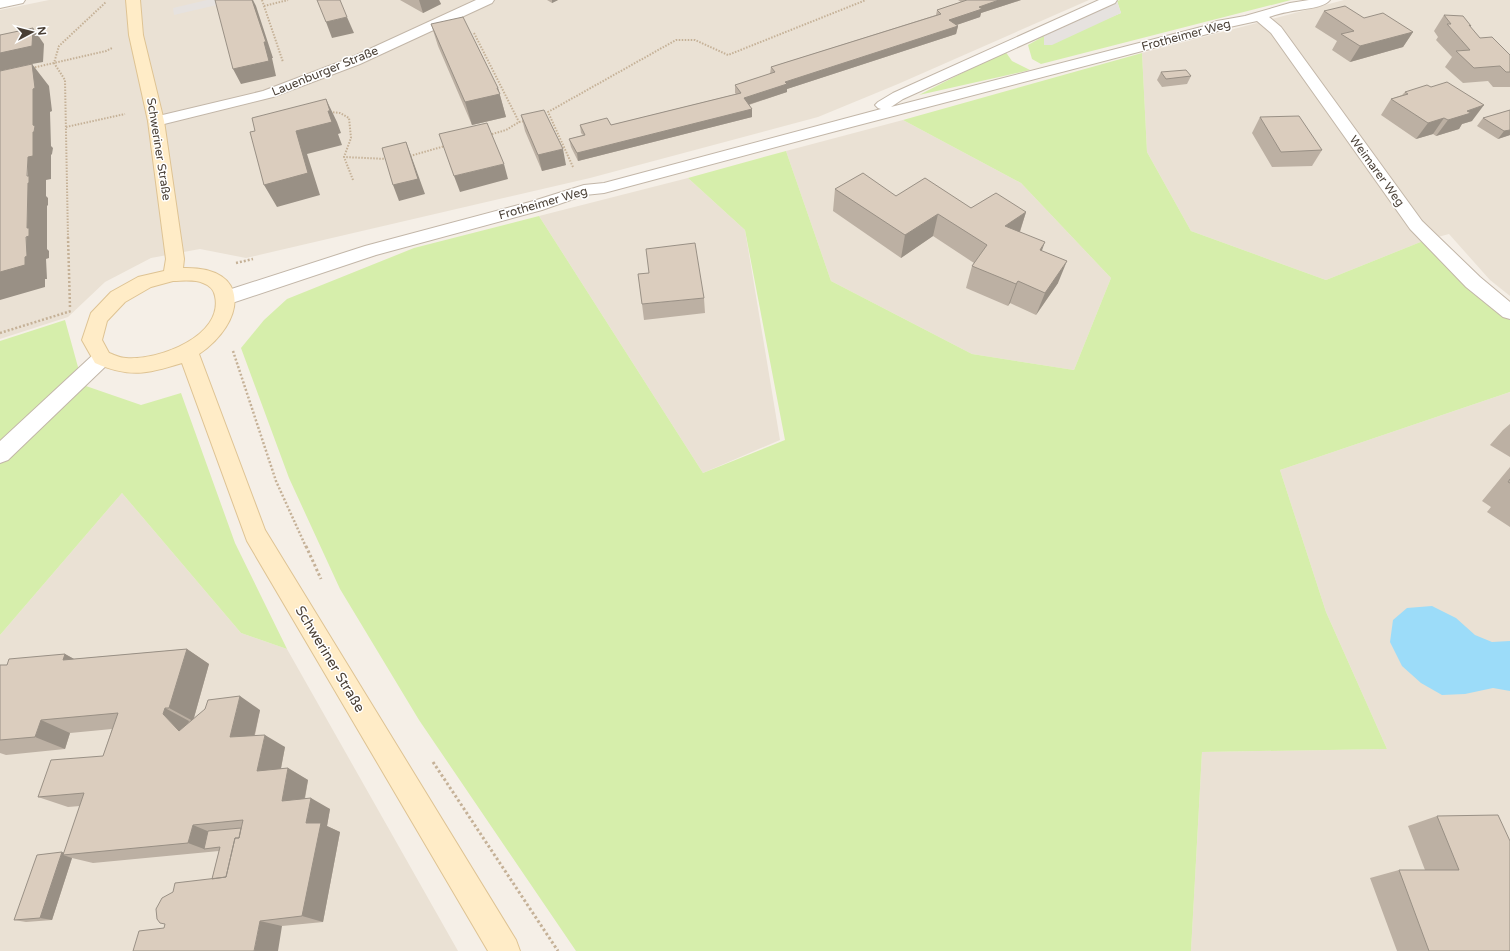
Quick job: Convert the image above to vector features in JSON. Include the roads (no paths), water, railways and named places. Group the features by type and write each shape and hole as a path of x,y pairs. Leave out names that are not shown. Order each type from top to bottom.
{"street":[{"path":"0,4 18,0"},
{"name":"Schweriner Straße","path":"133,0 136,35 155,114 175,258 173,275"},
{"name":"Lauenburger Straße","path":"155,114 268,94 355,61 487,0"},
{"name":"Frotheimer Weg","path":"863,117 898,96 1018,54 1110,0"},
{"name":"Frotheimer Weg","path":"226,298 371,250 536,206 584,190 604,188 863,117 915,106 1210,29 1228,22 1242,21 1290,7 1305,6 1323,0"},
{"name":"Weimarer Weg","path":"1259,16 1276,30 1416,225 1473,282 1510,312"},
{"name":"Frotheimer Weg","path":"1018,54 1027,65 1049,70"},
{"path":"173,275 194,275 210,278 220,285 226,298 224,312 217,326 191,359 126,366 102,358 92,340 98,318 118,297 145,282 173,275"},
{"path":"0,454 102,358"},
{"name":"Schweriner Straße","path":"191,359 255,534 505,951"}],"water":[{"path":"1432,606 1456,618 1475,635 1492,642 1510,641 1510,691 1493,688 1465,694 1442,695 1421,683 1402,666 1390,642 1393,620 1407,608"}]}
